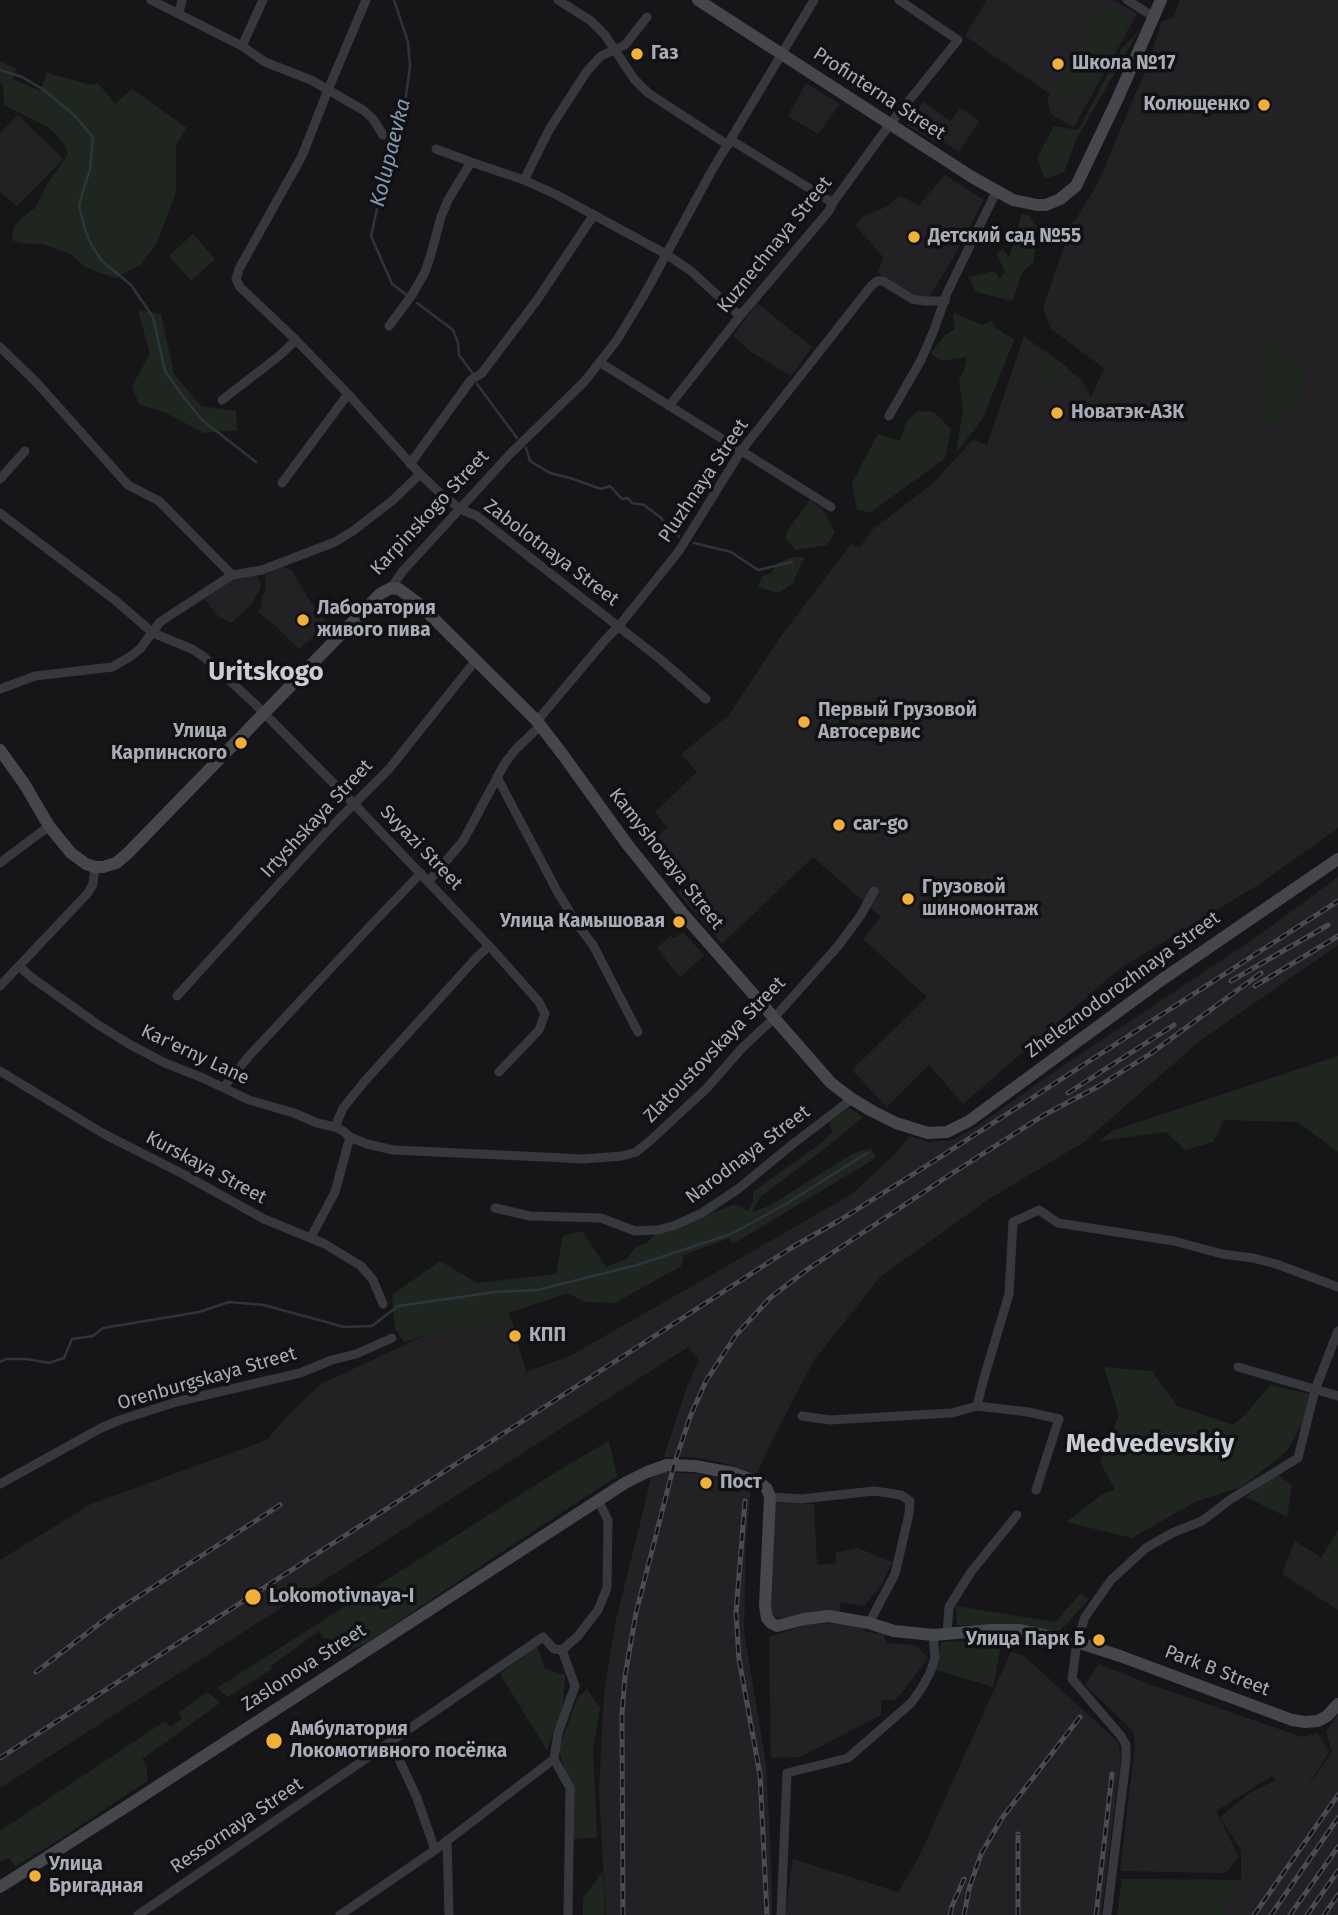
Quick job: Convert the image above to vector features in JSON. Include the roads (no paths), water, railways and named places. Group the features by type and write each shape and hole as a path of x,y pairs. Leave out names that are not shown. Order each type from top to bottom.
{"main road":[{"name":"Profinterna Street","path":"698,0 996,192 1020,203 1046,205 1071,191 1080,179 1154,17"},
{"path":"1154,17 1161,0"},
{"name":"Kamyshovaya Street","path":"391,588 407,593 539,724 654,879 831,1083 852,1100 897,1123 928,1133"},
{"name":"Karpinskogo Street","path":"95,867 116,863 127,854 376,598 391,588"},
{"path":"0,750 49,826 71,853 95,867"},
{"name":"Zheleznodorozhnaya Street","path":"928,1133 947,1132 969,1121 1160,981 1336,866"},
{"name":"Zaslonova Street","path":"0,1887 631,1479 667,1465 722,1470 767,1489 770,1497"},
{"name":"Park B Street","path":"770,1497 765,1606 767,1618 777,1626 829,1616 933,1635 1019,1630 1077,1642 1292,1720 1318,1721 1338,1704"}],"street":[{"path":"151,0 242,46 265,62 298,74 363,110 373,119 383,135"},
{"path":"179,13 182,0"},
{"path":"242,46 263,0"},
{"path":"328,90 366,0"},
{"path":"558,0 591,21 605,35 634,79 648,93 674,111 833,203"},
{"name":"Karpinskogo Street","path":"391,588 402,572 510,454 601,363 643,297 711,172 814,0"},
{"name":"Kuznechnaya Street","path":"669,406 740,316 828,212 890,124 958,40 899,0"},
{"path":"1127,0 1154,17"},
{"path":"524,180 549,130 587,71 601,57 625,45 647,17"},
{"name":"Zabolotnaya Street","path":"328,90 293,175 239,269 236,279 240,287 348,394 420,474 460,509 477,516 660,659 706,699"},
{"path":"436,149 524,180 557,195 666,254 691,271 740,316"},
{"path":"389,326 425,272 448,200 471,162"},
{"path":"889,416 921,360 945,301 996,192"},
{"path":"410,464 471,380 482,373 537,300 593,216"},
{"name":"Pluzhnaya Street","path":"429,881 463,841 505,763 679,551 741,452 871,286 877,281 883,281 912,299 945,301"},
{"path":"222,400 296,340"},
{"path":"0,347 37,383 128,485 159,501 232,575"},
{"path":"601,363 831,507"},
{"path":"282,483 348,394"},
{"path":"0,479 25,451"},
{"path":"0,689 35,676 112,667 140,649 160,622 232,575 262,570 335,542 393,500 420,474"},
{"name":"Svyazi Street","path":"0,513 116,601 153,633 192,649 204,657 355,804 540,1002 545,1014 539,1030 499,1072"},
{"name":"Irtyshskaya Street","path":"177,996 328,830 389,769 476,660"},
{"path":"497,777 577,925 593,945 638,1032"},
{"path":"0,863 49,826"},
{"path":"0,986 88,893 93,884 95,867"},
{"path":"224,1087 249,1056 421,873"},
{"name":"Zlatoustovskaya Street","path":"335,1127 343,1130 350,1138 393,1150 558,1158 622,1156 635,1152 707,1088 742,1048 773,1019 838,946 861,915 874,891"},
{"path":"476,933 477,957"},
{"path":"335,1127 343,1108 364,1082 489,946"},
{"name":"Kar'erny Lane","path":"19,966 71,1006 129,1044 165,1063 249,1100 335,1127"},
{"name":"Kurskaya Street","path":"0,1071 104,1134 264,1219 311,1237 361,1266 373,1280 383,1304"},
{"name":"Narodnaya Street","path":"495,1208 530,1216 601,1218 635,1231 673,1226 702,1213 737,1189 852,1100"},
{"path":"311,1237 334,1192 350,1138"},
{"path":"977,1406 1009,1294 1013,1222 1039,1210 1058,1223 1174,1241 1222,1254 1253,1258 1338,1287"},
{"path":"1107,1915 1125,1773 1126,1745 1072,1679 1077,1642 1085,1617 1111,1580 1146,1548 1202,1521 1231,1499 1298,1458 1315,1390 1338,1331"},
{"name":"Orenburgskaya Street","path":"0,1484 120,1420 176,1402 293,1375 356,1354 392,1338"},
{"path":"1238,1367 1338,1396"},
{"path":"802,1416 830,1420 953,1413 977,1406 1059,1419 1036,1490"},
{"path":"770,1497 801,1499 874,1491 901,1495 910,1502 895,1574 869,1623"},
{"path":"568,1915 570,1788 554,1759 558,1733 575,1686 562,1650 578,1636 598,1611 607,1588 608,1520 598,1500"},
{"path":"947,1634 949,1607 971,1572 1017,1515"},
{"path":"781,1915 787,1773 848,1758 911,1703 926,1681 935,1658 933,1635"},
{"name":"Ressornaya Street","path":"138,1915 543,1637 554,1649 562,1650"},
{"path":"391,1742 417,1798 435,1850"},
{"path":"340,1915 435,1850 554,1759"},
{"path":"447,1840 449,1915"}],"waterway":[{"name":"Kolupaevka","path":"394,0 408,42 410,67 403,117 392,141 371,236 392,284 408,296"},
{"path":"0,70 22,77 44,90 74,115 93,137 90,169 79,205 91,244 101,260 131,285 153,317 165,371 182,395 202,420 256,462"},
{"name":"Kolupaevka","path":"417,303 453,330 459,355 473,374"},
{"name":"Kolupaevka","path":"477,384 517,438"},
{"name":"Kolupaevka","path":"526,448 530,461 550,473 601,489 610,486 622,499 628,498 632,503 644,505 679,536"},
{"name":"Kolupaevka","path":"694,543 731,552 758,570 792,562"},
{"path":"0,1362 6,1359 27,1359 49,1363 64,1358 72,1339 93,1336 103,1328 199,1312 229,1302 264,1305 344,1327 372,1326 398,1306 495,1292 537,1290 637,1265 731,1234 786,1204 867,1153"}],"railway":[{"path":"0,1758 791,1248 934,1161 1338,901"},
{"path":"1231,981 1328,925"},
{"path":"1255,986 1338,936"},
{"path":"623,1915 622,1714 625,1676 636,1613 674,1465 690,1417 706,1381 736,1335 771,1297 808,1269 1044,1115 1099,1086 1150,1054 1261,973"},
{"path":"1068,1093 1174,1025"},
{"path":"745,1501 736,1613 739,1659 760,1775 767,1915"},
{"path":"36,1672 116,1611 280,1505"},
{"path":"964,1915 969,1889 981,1854 1002,1818 1080,1717"},
{"path":"1096,1915 1112,1774"},
{"path":"1254,1915 1338,1795"},
{"path":"1271,1915 1338,1818"},
{"path":"1018,1834 1018,1915"},
{"path":"1290,1915 1338,1847"},
{"path":"1307,1915 1338,1871"},
{"path":"950,1915 964,1879"},
{"path":"1324,1915 1338,1895"}],"place":[{"name":"Газ","path":"637,54"},
{"name":"Школа №17","path":"1058,64"},
{"name":"Колющенко","path":"1264,105"},
{"name":"Детский сад №55","path":"914,237"},
{"name":"Новатэк-АЗК","path":"1057,413"},
{"name":"Лаборатория живого пива","path":"303,620"},
{"name":"Первый Грузовой Автосервис","path":"804,722"},
{"name":"Улица Карпинского","path":"241,743"},
{"name":"car-go","path":"839,825"},
{"name":"Грузовой шиномонтаж","path":"908,899"},
{"name":"Улица Камышовая","path":"679,922"},
{"name":"КПП","path":"515,1336"},
{"name":"Пост","path":"706,1483"},
{"name":"Lokomotivnaya-I","path":"253,1597"},
{"name":"Улица Парк Б","path":"1099,1640"},
{"name":"Амбулатория Локомотивного посёлка","path":"274,1741"},
{"name":"Улица Бригадная","path":"35,1876"}],"district":[{"name":"Uritskogo","path":"266,673"},
{"name":"Medvedevskiy","path":"1150,1445"}]}
